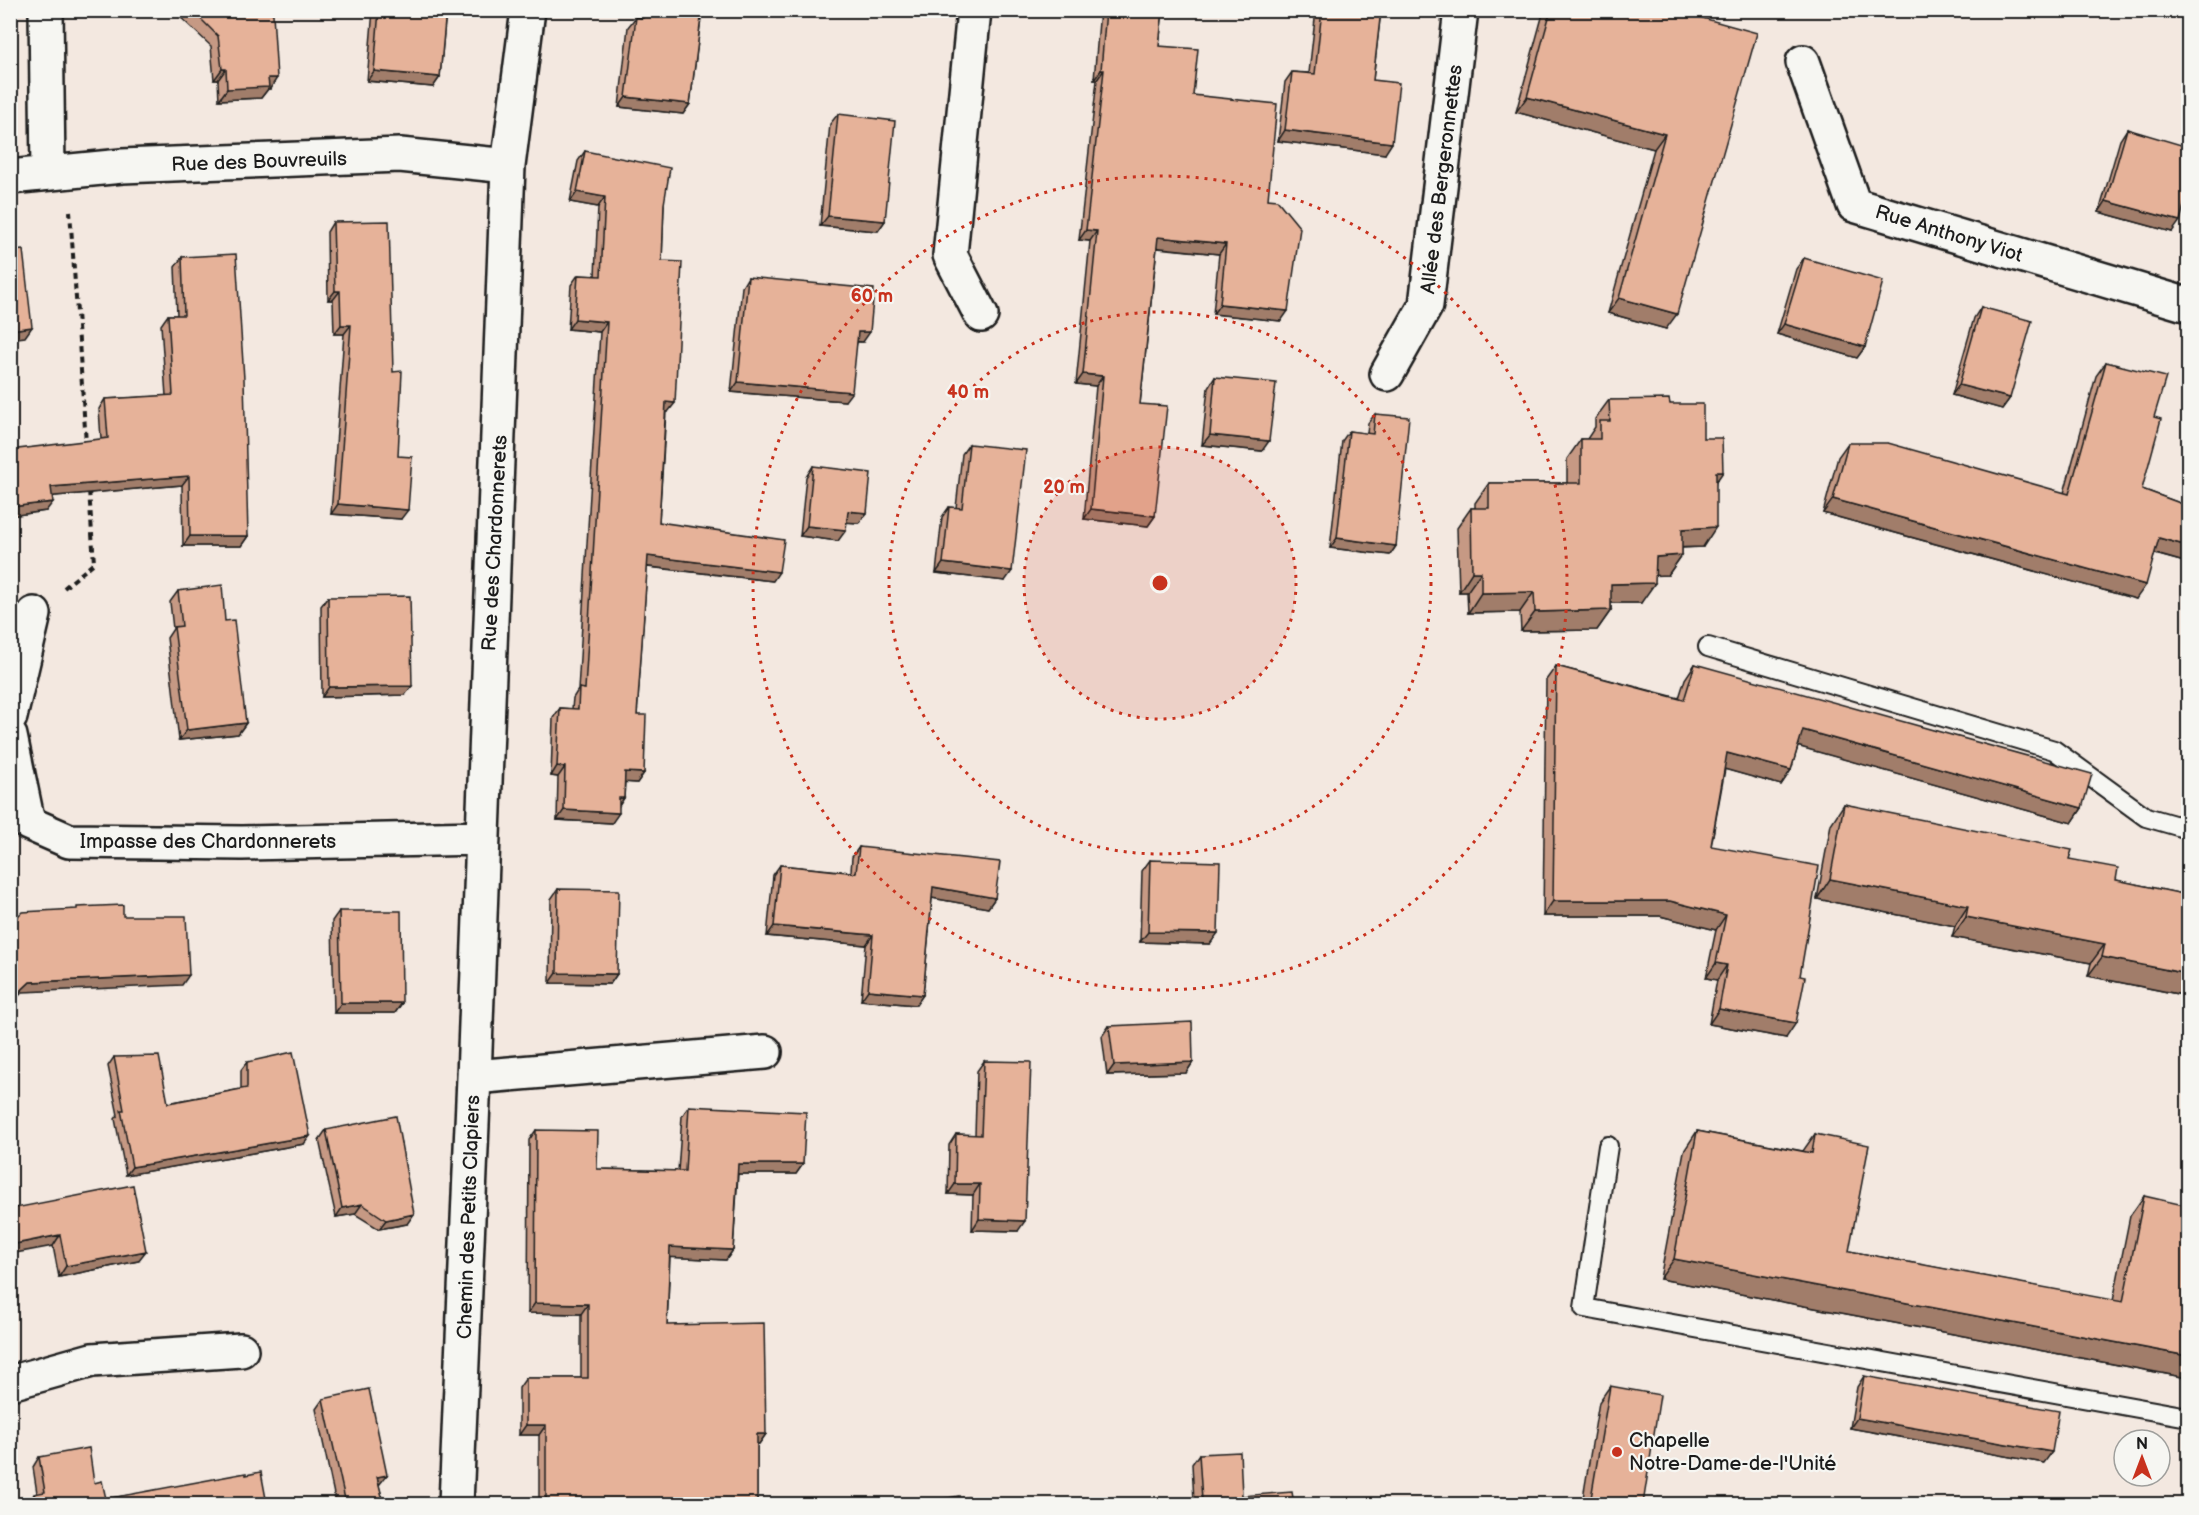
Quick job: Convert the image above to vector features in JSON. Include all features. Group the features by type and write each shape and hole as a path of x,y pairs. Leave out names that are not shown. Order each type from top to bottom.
{"street":[{"path":"46,10 58,172"},
{"name":"Rue des Chardonnerets","path":"474,1077 481,838 501,393 508,166 528,10"},
{"path":"974,10 950,255 981,315"},
{"name":"Allée des Bergeronnettes","path":"1387,374 1426,305 1461,10"},
{"name":"Rue Anthony Viot","path":"1803,62 1854,205 2188,305"},
{"name":"Rue des Bouvreuils","path":"10,177 122,166 400,155 508,166"},
{"path":"10,717 34,614"},
{"name":"Impasse des Chardonnerets","path":"10,736 28,823 69,841 242,843 481,838"},
{"name":"Chemin des Petits Clapiers","path":"456,1504 474,1077 765,1052"},
{"path":"10,1383 92,1360 241,1350"}],"lane":[{"path":"1708,647 2054,750 2146,817 2188,829"},
{"path":"1608,1146 1584,1308 2188,1417"}],"path":[{"path":"58,172 86,444"},
{"path":"34,614 94,563 88,480"}],"building":[{"path":"192,10 269,10 273,14 277,78 268,78 269,87 227,89 226,69 222,69 218,36"},
{"path":"379,10 446,10 440,77 374,71"},
{"path":"643,10 702,10 690,104 626,97 636,17 643,18"},
{"path":"1106,10 1163,10 1159,46 1198,49 1193,95 1277,104 1268,199 1277,200 1300,228 1288,311 1220,304 1226,244 1158,237 1140,404 1167,406 1155,516 1091,509 1103,376 1083,374 1097,231 1086,230 1104,70 1101,70"},
{"path":"1322,10 1381,10 1373,80 1399,83 1392,143 1285,130 1292,72 1315,74"},
{"path":"1551,10 1674,10 1757,33 1677,314 1619,298 1665,134 1527,97"},
{"path":"838,114 895,121 885,221 828,216"},
{"path":"2127,129 2188,147 2188,190 2180,221 2106,201"},
{"path":"585,151 670,168 664,204 662,261 682,262 675,403 666,402 659,522 784,540 779,572 648,556 637,715 646,715 644,773 625,772 624,798 619,798 619,813 564,810 565,767 557,766 560,708 578,709 579,688 585,689 607,322 575,319 578,275 601,276 605,197 577,192"},
{"path":"389,221 393,372 402,371 398,456 412,457 408,510 338,504 351,325 341,325 340,291 335,291 333,222"},
{"path":"23,250 32,327 10,330 10,251"},
{"path":"236,254 244,379 248,536 190,536 189,476 51,487 53,502 10,507 10,450 108,438 105,399 173,395 168,315 184,315 182,257"},
{"path":"1804,258 1883,281 1865,347 1784,324"},
{"path":"748,277 874,289 870,332 858,332 852,392 738,382"},
{"path":"1981,307 2032,321 2010,398 1959,385"},
{"path":"2106,362 2166,377 2154,417 2161,419 2142,489 2188,506 2188,546 2159,538 2146,585 1833,499 1848,443 1888,443 2069,494"},
{"path":"1215,377 1276,383 1269,441 1210,435"},
{"path":"1669,399 1670,404 1703,404 1703,438 1722,438 1723,472 1716,472 1716,527 1682,529 1682,555 1656,557 1655,583 1611,584 1611,610 1535,612 1534,592 1481,593 1481,572 1472,572 1471,508 1489,508 1489,483 1581,483 1581,439 1600,439 1600,421 1610,421 1609,400"},
{"path":"1375,414 1409,417 1396,546 1337,538 1349,431 1373,434"},
{"path":"969,444 1026,450 1012,571 943,563 949,507 962,508"},
{"path":"813,466 871,473 867,513 848,511 846,530 807,526"},
{"path":"222,585 225,621 234,620 246,723 187,730 174,627 182,626 178,591"},
{"path":"410,596 412,686 329,687 328,597"},
{"path":"1695,664 2092,774 2082,808 1803,730 1791,770 1727,753 1711,846 1819,866 1800,976 1805,977 1796,1023 1719,1009 1727,965 1716,963 1726,915 1670,901 1553,901 1556,666 1684,700"},
{"path":"1844,804 2072,850 2069,859 2118,868 2116,880 2188,895 2188,974 2102,957 2105,944 1966,917 1968,906 1830,879"},
{"path":"859,847 1000,862 995,898 933,887 923,995 868,990 873,935 774,926 780,865 856,873"},
{"path":"1150,860 1220,862 1218,933 1148,932"},
{"path":"558,889 619,890 617,974 557,973"},
{"path":"123,905 123,916 186,916 189,975 30,982 10,1001 10,924 22,912"},
{"path":"339,911 401,911 402,1003 341,1003"},
{"path":"1192,1022 1193,1062 1114,1065 1109,1026"},
{"path":"293,1052 310,1136 132,1167 114,1057 159,1056 168,1103 247,1088 247,1062"},
{"path":"984,1061 1031,1062 1025,1221 979,1219 980,1184 955,1184 956,1134 981,1135"},
{"path":"689,1106 806,1112 803,1164 738,1164 733,1250 670,1247 667,1325 764,1323 766,1434 757,1434 757,1504 546,1504 546,1425 526,1425 526,1378 588,1378 588,1304 535,1303 536,1130 598,1131 597,1169 685,1171"},
{"path":"396,1116 414,1214 386,1220 362,1204 342,1208 326,1130"},
{"path":"1697,1131 1812,1153 1815,1134 1869,1145 1849,1251 2123,1302 2144,1196 2188,1206 2188,1356 1674,1259"},
{"path":"133,1185 146,1251 66,1266 60,1235 10,1245 10,1209"},
{"path":"1864,1376 2059,1411 2052,1452 1857,1418"},
{"name":"Chapelle Notre-Dame-de-l'Unité","path":"1610,1386 1660,1395 1643,1504 1590,1504"},
{"path":"369,1389 387,1475 377,1477 384,1504 346,1504 323,1399"},
{"path":"89,1448 94,1483 102,1481 106,1499 261,1472 267,1504 36,1504 34,1494 45,1492 39,1457"},
{"path":"1240,1452 1242,1496 1292,1492 1294,1504 1162,1504 1202,1500 1199,1454"},
{"path":"959,1496 959,1499 968,1497 970,1504 917,1504"}],"place":[{"name":"Chapelle Notre-Dame-de-l'Unité","path":"1617,1452"}]}
